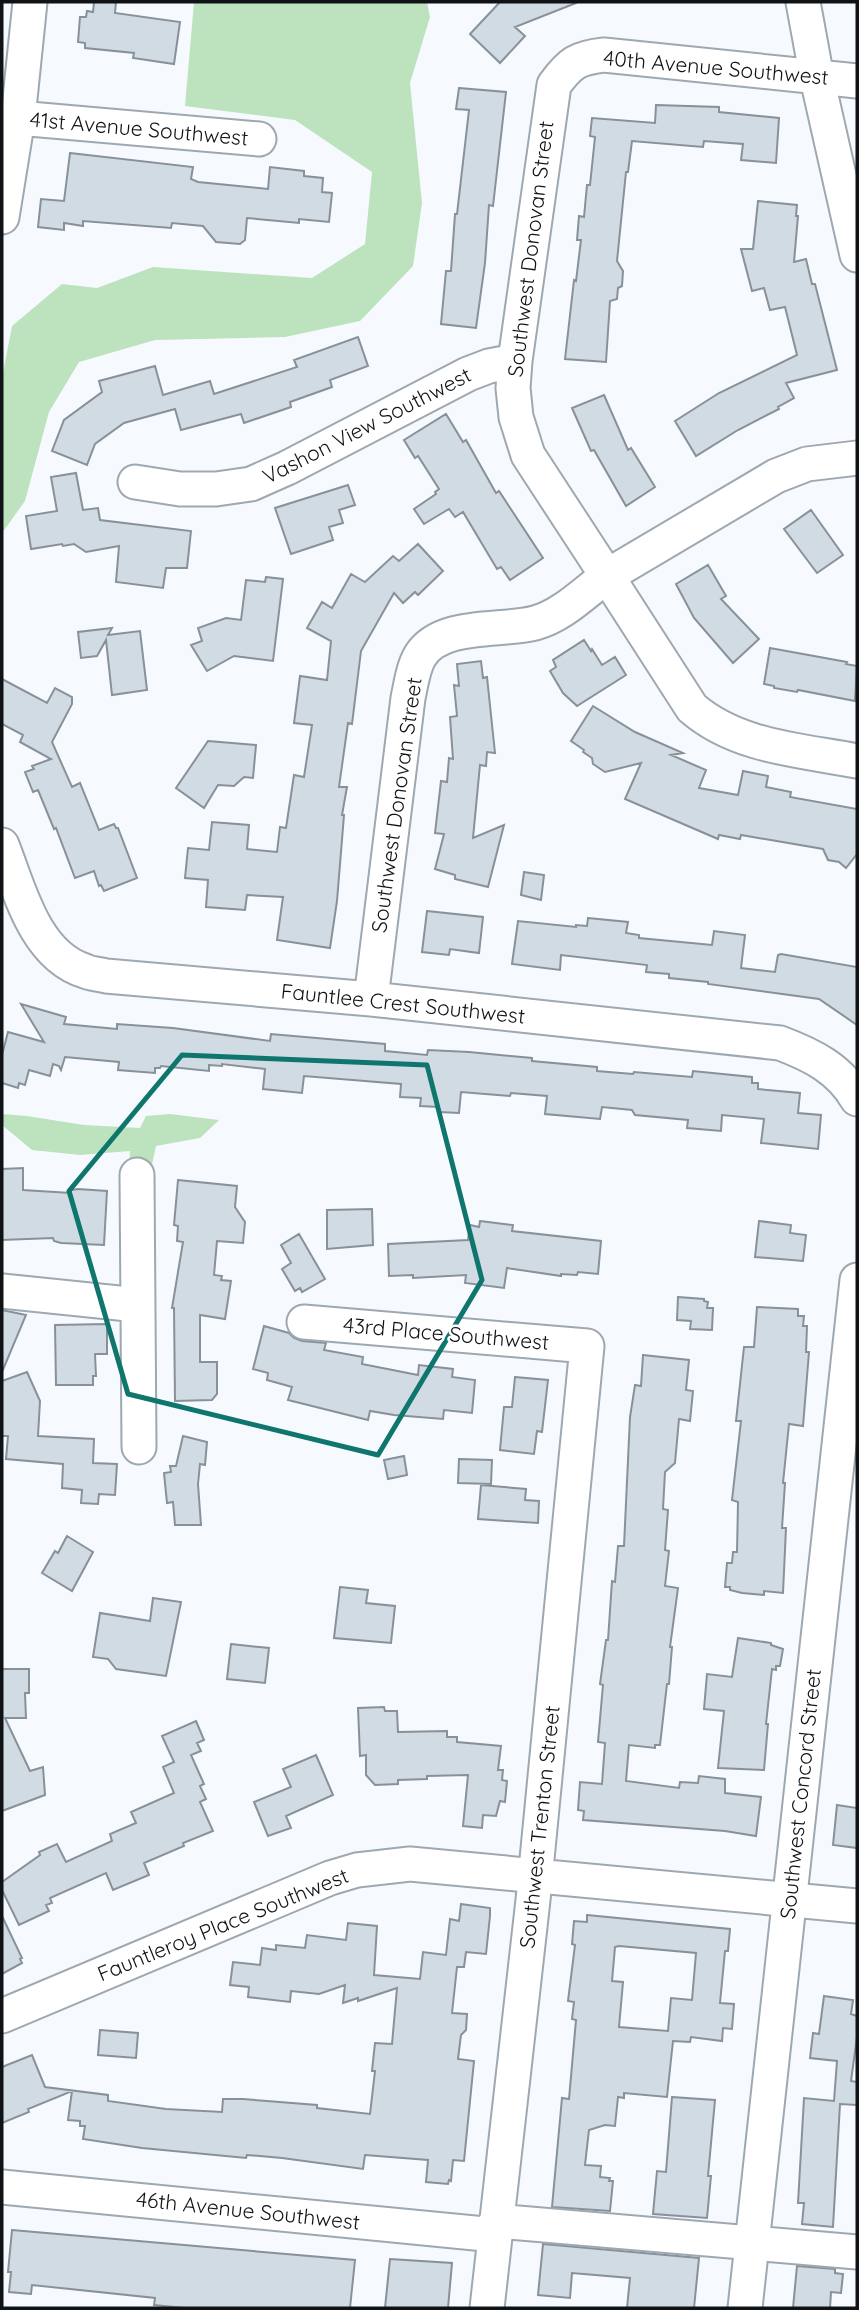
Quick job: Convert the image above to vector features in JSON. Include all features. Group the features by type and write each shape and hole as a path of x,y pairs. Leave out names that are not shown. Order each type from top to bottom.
{"street":[{"path":"2,217 18,118 12,72 30,2"},
{"path":"803,2 817,78 857,255"},
{"name":"40th Avenue Southwest","path":"575,61 604,55 857,81"},
{"name":"Southwest Donovan Street","path":"371,999 408,698 419,657 430,645 446,637 468,631 535,623 554,615 607,576 528,455 516,417 513,388 554,85 575,61"},
{"name":"41st Avenue Southwest","path":"18,118 260,139"},
{"name":"Vashon View Southwest","path":"135,482 180,489 216,489 251,484 458,379 489,366 515,361"},
{"path":"857,458 807,464 776,476 607,576 692,708 708,721 742,738 857,761"},
{"name":"Fauntlee Crest Southwest","path":"2,845 36,926 49,946 83,971 127,978 371,999 780,1043 825,1064 847,1082 857,1099"},
{"path":"137,1175 139,1447"},
{"name":"Southwest Concord Street","path":"746,2308 857,1280"},
{"path":"2,1291 138,1305"},
{"name":"43rd Place Southwest","path":"304,1322 587,1346"},
{"name":"Southwest Trenton Street","path":"487,2308 536,1875 587,1346"},
{"name":"Fauntleroy Place Southwest","path":"2,2017 330,1878 357,1870 410,1864 857,1906"},
{"name":"46th Avenue Southwest","path":"2,2187 496,2228 857,2252"}],"highlighted area":[{"path":"182,1055 427,1065 482,1280 378,1455 128,1394 69,1191"}],"green space":[{"path":"194,2 427,2 430,17 410,83 422,203 413,266 360,321 285,337 155,340 79,362 49,412 25,501 2,533 2,378 12,326 62,284 97,288 153,267 312,278 365,244 372,172 295,120 185,106"},
{"path":"2,1114 84,1125 140,1128 146,1116 170,1114 219,1120 200,1138 156,1146 151,1169 129,1170 130,1151 80,1155 32,1150 2,1125"}],"building":[{"path":"94,2 116,2 115,13 180,22 174,64 133,58 134,53 85,48 85,43 78,42 80,17 86,17 87,11 93,12"},
{"path":"500,2 576,3 515,27 525,36 500,63 470,34"},
{"path":"459,88 506,92 493,206 489,205 485,263 476,328 441,324 446,271 451,271 455,214 469,110 456,109"},
{"path":"656,105 719,107 719,112 779,118 776,163 741,160 743,144 704,141 703,147 632,141 626,172 617,261 623,271 622,286 618,288 617,299 610,301 606,362 565,359 581,240 577,240 579,216 584,217 587,185 590,185 595,137 590,136 592,118 655,123"},
{"path":"70,153 193,167 191,179 198,182 268,189 270,167 304,171 304,176 323,178 322,192 332,193 329,222 299,219 299,223 247,218 245,240 240,244 216,242 203,226 172,223 171,228 83,221 83,226 64,223 64,230 38,227 41,199 64,201"},
{"path":"758,201 797,205 794,262 806,259 837,370 786,383 794,398 696,456 675,421 719,393 797,355 785,307 770,310 764,288 752,291 741,249 753,249"},
{"path":"358,337 368,366 330,380 332,387 290,402 291,407 244,423 241,414 181,430 175,409 124,423 95,444 87,465 52,451 64,420 102,392 99,381 155,366 163,395 210,381 214,394 297,367 294,360"},
{"path":"604,395 628,450 631,448 655,487 626,506 594,450 591,451 572,408"},
{"path":"446,414 463,442 466,440 496,493 499,491 543,558 510,580 501,567 497,569 463,512 455,517 449,509 424,524 414,509 439,489 404,440"},
{"path":"76,473 83,510 98,508 100,520 191,531 187,568 166,568 163,588 116,582 119,546 86,552 74,544 31,549 26,516 57,511 51,477"},
{"path":"348,485 355,505 339,510 343,523 329,527 333,540 291,554 275,508"},
{"path":"811,510 843,555 817,573 784,529"},
{"path":"418,544 443,571 418,595 415,592 403,603 394,593 361,651 352,724 348,723 339,787 347,787 330,948 277,940 283,897 247,895 245,910 206,907 208,880 185,878 188,848 209,850 212,822 249,825 247,849 277,852 280,827 286,828 294,775 304,777 312,725 294,723 300,676 327,680 331,641 307,628 322,602 332,608 351,574 365,582 393,556 399,561"},
{"path":"708,565 726,596 721,599 759,639 733,663 694,618 676,584"},
{"path":"266,577 283,579 273,661 234,656 207,671 191,645 202,641 198,628 226,618 241,620 246,580 265,582"},
{"path":"112,628 108,635 140,631 147,690 112,695 106,640 97,656 81,658 78,632"},
{"path":"584,640 602,665 615,657 626,675 577,706 563,693 550,671 556,667 553,660"},
{"path":"770,648 857,666 855,701 764,684"},
{"path":"481,661 483,678 487,677 495,753 487,752 486,766 480,765 473,838 504,825 488,887 455,879 455,875 435,869 444,834 435,833 441,781 447,782 449,758 453,759 450,717 457,716 454,685 459,686 457,664"},
{"path":"2,679 47,703 55,688 72,697 72,704 52,742 72,787 80,783 99,830 114,824 118,828 137,878 104,891 101,885 99,886 94,871 75,878 56,828 54,829 38,790 33,792 25,772 34,769 32,766 51,759 20,742 23,735 2,724"},
{"path":"593,706 635,732 683,753 671,755 706,770 699,788 738,795 743,771 768,776 766,787 791,792 790,797 857,809 857,854 846,868 839,862 828,860 823,849 741,835 740,839 719,835 718,839 625,799 641,763 605,772 593,764 592,758 571,741"},
{"path":"208,741 256,745 253,778 244,777 234,786 218,785 204,808 176,788"},
{"path":"524,872 544,875 541,900 521,895"},
{"path":"427,911 483,917 479,953 450,949 449,955 422,952"},
{"path":"588,918 628,922 626,933 639,935 639,938 712,945 714,931 745,935 741,968 775,972 778,955 781,954 857,967 857,1025 819,999 669,978 669,974 646,972 647,965 561,955 560,970 512,964 518,921 576,927 587,926"},
{"path":"21,1004 66,1017 64,1024 117,1029 117,1024 173,1028 270,1041 271,1034 385,1044 385,1051 427,1055 428,1050 469,1052 532,1058 532,1061 597,1067 597,1071 633,1074 692,1077 693,1071 752,1077 752,1083 758,1083 758,1089 800,1093 798,1113 821,1115 818,1149 761,1143 764,1119 722,1115 721,1131 687,1128 688,1120 635,1115 632,1110 602,1107 600,1119 545,1114 547,1096 511,1093 510,1096 461,1092 459,1113 439,1112 439,1107 420,1106 421,1098 400,1097 401,1084 304,1076 302,1093 263,1089 265,1069 222,1064 209,1065 209,1071 161,1066 155,1068 155,1073 118,1070 119,1062 65,1057 61,1070 53,1064 50,1076 29,1070 25,1085 19,1083 18,1088 2,1083 2,1055 8,1032 44,1042"},
{"path":"23,1168 23,1190 71,1193 71,1190 78,1189 107,1191 104,1245 61,1243 53,1238 2,1240 2,1169"},
{"path":"178,1180 237,1186 235,1207 245,1222 243,1243 217,1241 214,1275 222,1276 221,1280 231,1281 225,1319 200,1315 200,1362 217,1362 217,1394 212,1400 175,1401 172,1308 183,1242 177,1241 178,1226 174,1225"},
{"path":"372,1209 373,1245 327,1249 327,1210"},
{"path":"480,1221 513,1225 512,1231 601,1241 598,1274 578,1272 577,1275 561,1276 507,1268 504,1288 465,1283 466,1275 413,1278 413,1275 389,1276 388,1244 468,1240 470,1225 479,1227"},
{"path":"759,1221 791,1225 790,1233 806,1235 803,1261 755,1257"},
{"path":"299,1234 325,1279 302,1292 300,1288 295,1291 282,1269 291,1263 281,1245"},
{"path":"678,1297 704,1299 708,1302 707,1308 713,1308 712,1330 690,1329 691,1321 677,1320"},
{"path":"757,1307 798,1309 798,1316 804,1316 803,1326 807,1326 806,1352 809,1352 803,1426 789,1424 783,1483 782,1528 786,1528 783,1593 764,1591 764,1595 742,1593 725,1587 727,1563 732,1563 733,1552 737,1552 738,1502 732,1500 741,1421 736,1421 744,1347 754,1347"},
{"path":"2,1310 26,1315 2,1372"},
{"path":"107,1324 107,1354 95,1354 96,1376 93,1376 93,1385 56,1385 55,1325"},
{"path":"264,1326 289,1333 302,1341 326,1343 324,1350 363,1357 362,1364 418,1375 419,1365 453,1369 452,1377 475,1380 472,1413 444,1410 443,1419 370,1411 368,1420 288,1400 292,1387 267,1380 268,1373 253,1369"},
{"path":"643,1355 689,1360 686,1390 693,1391 690,1421 679,1419 675,1463 665,1472 663,1509 668,1510 665,1550 669,1551 665,1586 678,1588 660,1745 655,1745 655,1748 629,1745 626,1781 679,1788 680,1782 698,1783 699,1776 725,1779 725,1793 761,1797 756,1836 725,1831 583,1820 584,1811 578,1810 580,1782 602,1784 605,1743 598,1742 603,1685 600,1684 608,1640 612,1581 615,1582 618,1546 624,1546 630,1417 635,1385 641,1386"},
{"path":"27,1372 40,1401 38,1436 94,1439 93,1463 117,1464 115,1495 99,1494 98,1504 81,1503 82,1490 62,1488 63,1464 6,1459 8,1436 2,1436 2,1381"},
{"path":"515,1377 548,1380 542,1432 537,1431 534,1454 500,1450 504,1407 512,1407"},
{"path":"183,1436 207,1442 205,1465 200,1464 198,1484 201,1525 175,1525 173,1502 167,1503 164,1473 171,1472 170,1466 176,1466"},
{"path":"404,1456 407,1475 388,1479 384,1460"},
{"path":"459,1459 492,1460 491,1484 458,1483"},
{"path":"481,1485 526,1489 525,1500 539,1501 538,1523 478,1519"},
{"path":"67,1536 93,1552 72,1591 42,1573"},
{"path":"340,1587 368,1590 366,1603 395,1606 391,1643 334,1638"},
{"path":"153,1598 181,1602 166,1676 116,1669 108,1659 93,1657 100,1613 150,1621"},
{"path":"738,1638 771,1643 783,1649 780,1666 776,1666 776,1670 772,1669 764,1770 718,1768 724,1711 704,1709 707,1674 732,1677"},
{"path":"231,1644 269,1648 265,1683 227,1679"},
{"path":"2,1669 29,1669 29,1693 25,1693 26,1718 5,1718 30,1771 43,1767 45,1795 2,1811"},
{"path":"384,1707 385,1711 397,1711 398,1732 447,1731 447,1737 457,1737 457,1742 501,1746 498,1770 503,1770 502,1780 507,1781 505,1802 500,1801 496,1816 483,1815 482,1828 463,1826 468,1775 427,1776 427,1779 398,1780 398,1784 375,1785 366,1775 366,1755 360,1756 358,1708"},
{"path":"196,1721 204,1740 197,1743 201,1751 191,1755 204,1784 200,1786 206,1799 200,1802 213,1831 144,1863 149,1875 113,1890 106,1873 50,1898 52,1903 46,1905 49,1911 19,1925 2,1890 2,1882 40,1855 39,1852 57,1844 66,1862 112,1841 110,1834 136,1823 131,1812 174,1793 163,1767 174,1762 162,1736"},
{"path":"316,1755 333,1795 286,1816 291,1828 268,1836 254,1802 291,1787 283,1769"},
{"path":"837,1805 857,1808 857,1848 833,1845"},
{"path":"461,1904 490,1908 490,1916 486,1954 466,1952 464,1967 457,1967 452,2013 467,2014 466,2030 461,2035 458,2059 474,2061 464,2161 453,2160 451,2181 449,2180 448,2184 426,2182 428,2160 365,2155 363,2169 282,2158 247,2155 246,2158 142,2148 83,2139 85,2126 80,2126 80,2121 68,2120 72,2091 2,2123 2,2067 32,2055 45,2087 108,2095 108,2101 166,2109 222,2112 223,2099 243,2099 317,2105 317,2108 370,2114 375,2043 392,2044 397,1988 343,2003 345,1985 319,1994 291,1991 290,2002 248,1997 249,1987 230,1985 233,1962 260,1965 262,1948 276,1950 276,1945 305,1948 307,1935 346,1940 348,1923 377,1926 374,1975 420,1979 423,1952 446,1955 450,1919 459,1921"},
{"path":"587,1915 730,1929 720,2003 734,2004 732,2029 723,2028 722,2041 691,2037 690,2042 673,2041 667,2097 624,2093 624,2098 618,2097 615,2126 605,2125 589,2130 585,2165 601,2166 600,2177 613,2181 610,2211 552,2207 562,2098 569,2099 576,2020 572,2019 574,2002 568,2001 575,1945 572,1944 574,1921 587,1922","holes":["615,1947 696,1953 692,2000 671,1998 668,2031 619,2027 623,1982 612,1981"]},
{"path":"2,1916 22,1963 2,1974"},
{"path":"824,1996 853,2000 851,2014 857,2016 851,2081 857,2082 857,2105 840,2104 833,2227 802,2224 804,2203 798,2203 804,2098 834,2101 837,2061 810,2058 813,2033 819,2034"},
{"path":"100,2030 138,2033 136,2058 98,2055"},
{"path":"672,2097 715,2100 707,2218 653,2214 657,2171 666,2172"},
{"path":"12,2230 355,2260 350,2308 184,2308 154,2305 155,2298 32,2285 31,2294 9,2292"},
{"path":"543,2244 699,2258 694,2308 627,2308 630,2278 572,2273 570,2298 538,2295"},
{"path":"390,2259 452,2263 448,2308 385,2308"},
{"path":"797,2266 835,2269 835,2273 843,2274 841,2293 831,2292 830,2308 793,2308"}]}
